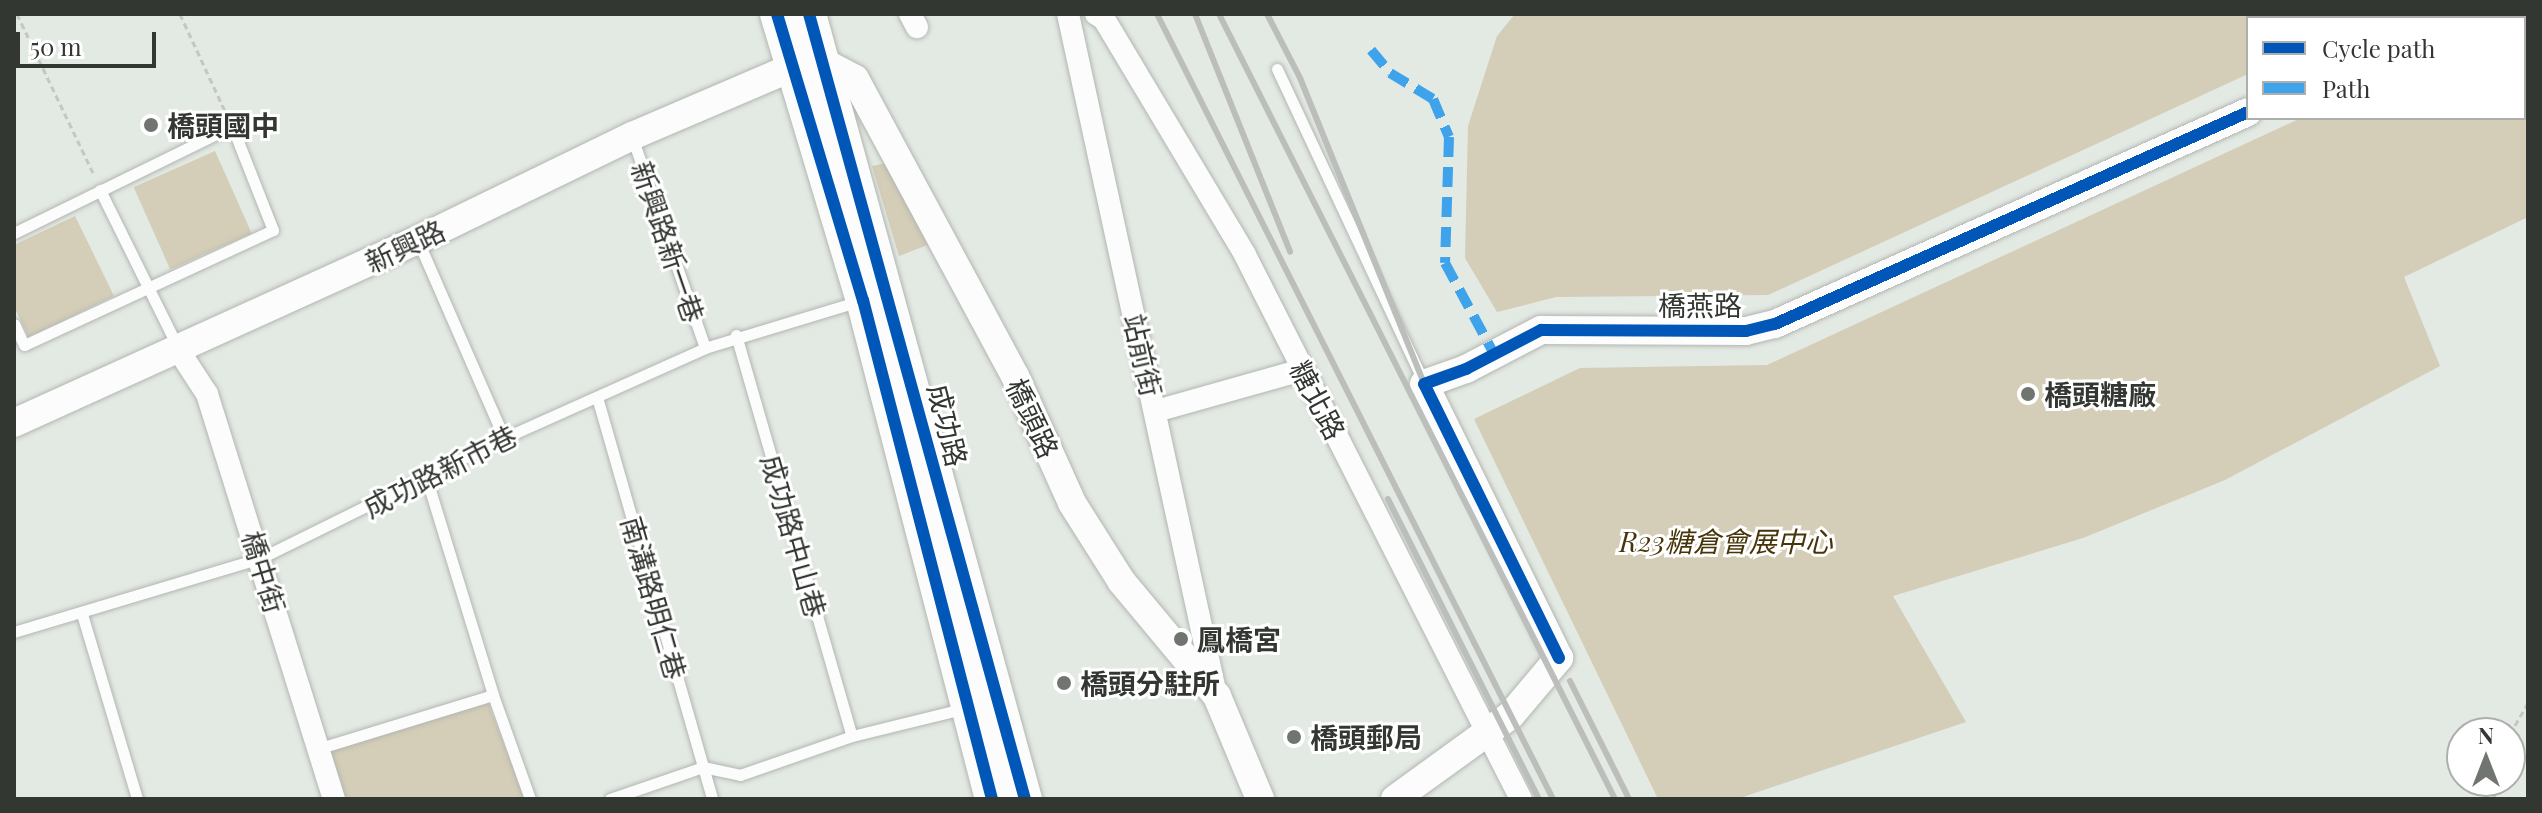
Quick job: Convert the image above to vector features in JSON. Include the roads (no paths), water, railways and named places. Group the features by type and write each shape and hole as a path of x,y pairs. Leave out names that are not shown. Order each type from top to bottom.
{"main road":[{"path":"777,14 810,65"},
{"path":"809,14 810,65"},
{"name":"成功路","path":"810,65 863,300 992,799"},
{"name":"成功路","path":"810,65 1025,799"}],"street":[{"name":"站前街","path":"1068,14 1217,696"},
{"name":"糖北路","path":"1096,14 1104,19 1245,255 1521,799"},
{"name":"新興路","path":"14,423 179,351 632,136 810,65"},
{"name":"橋頭路","path":"810,65 855,79 1015,376 1085,524 1122,582 1217,696 1260,799"},
{"name":"橋燕路","path":"1424,384 1466,369 1541,330 1746,331 1775,324 2246,113"},
{"name":"橋中街","path":"179,351 207,394 261,558 317,749 327,797"},
{"path":"1156,411 1302,370"},
{"path":"1395,799 1511,715 1559,658 1424,384"}],"lane":[{"path":"1277,69 1424,384"},
{"path":"14,233 232,126 273,230 24,345 14,324"},
{"name":"新興路新一巷","path":"632,136 705,348"},
{"path":"100,190 179,351"},
{"path":"418,240 504,438"},
{"name":"成功路新市巷","path":"14,632 261,558 427,480 504,438 705,348 736,335 863,300"},
{"name":"成功路中山巷","path":"736,335 852,736"},
{"name":"南溝路明仁巷","path":"597,397 712,799"},
{"path":"427,480 493,695 530,799"},
{"path":"82,614 137,799"},
{"path":"317,749 493,695"},
{"path":"610,799 703,767 740,775 852,736 968,708"}],"railway":[{"path":"1157,14 1553,799"},
{"path":"1195,14 1290,252"},
{"path":"1219,14 1615,799"},
{"path":"1267,14 1300,78 1431,401"},
{"path":"1388,499 1539,799"},
{"path":"1570,681 1629,799"}],"place":[{"name":"橋頭國中","path":"151,125"},
{"name":"橋頭糖廠","path":"2028,394"},
{"name":"鳳橋宮","path":"1181,639"},
{"name":"橋頭分駐所","path":"1064,683"},
{"name":"橋頭郵局","path":"1294,737"}],"park label":[{"name":"R23糖倉會展中心","path":"1726,541"}]}
